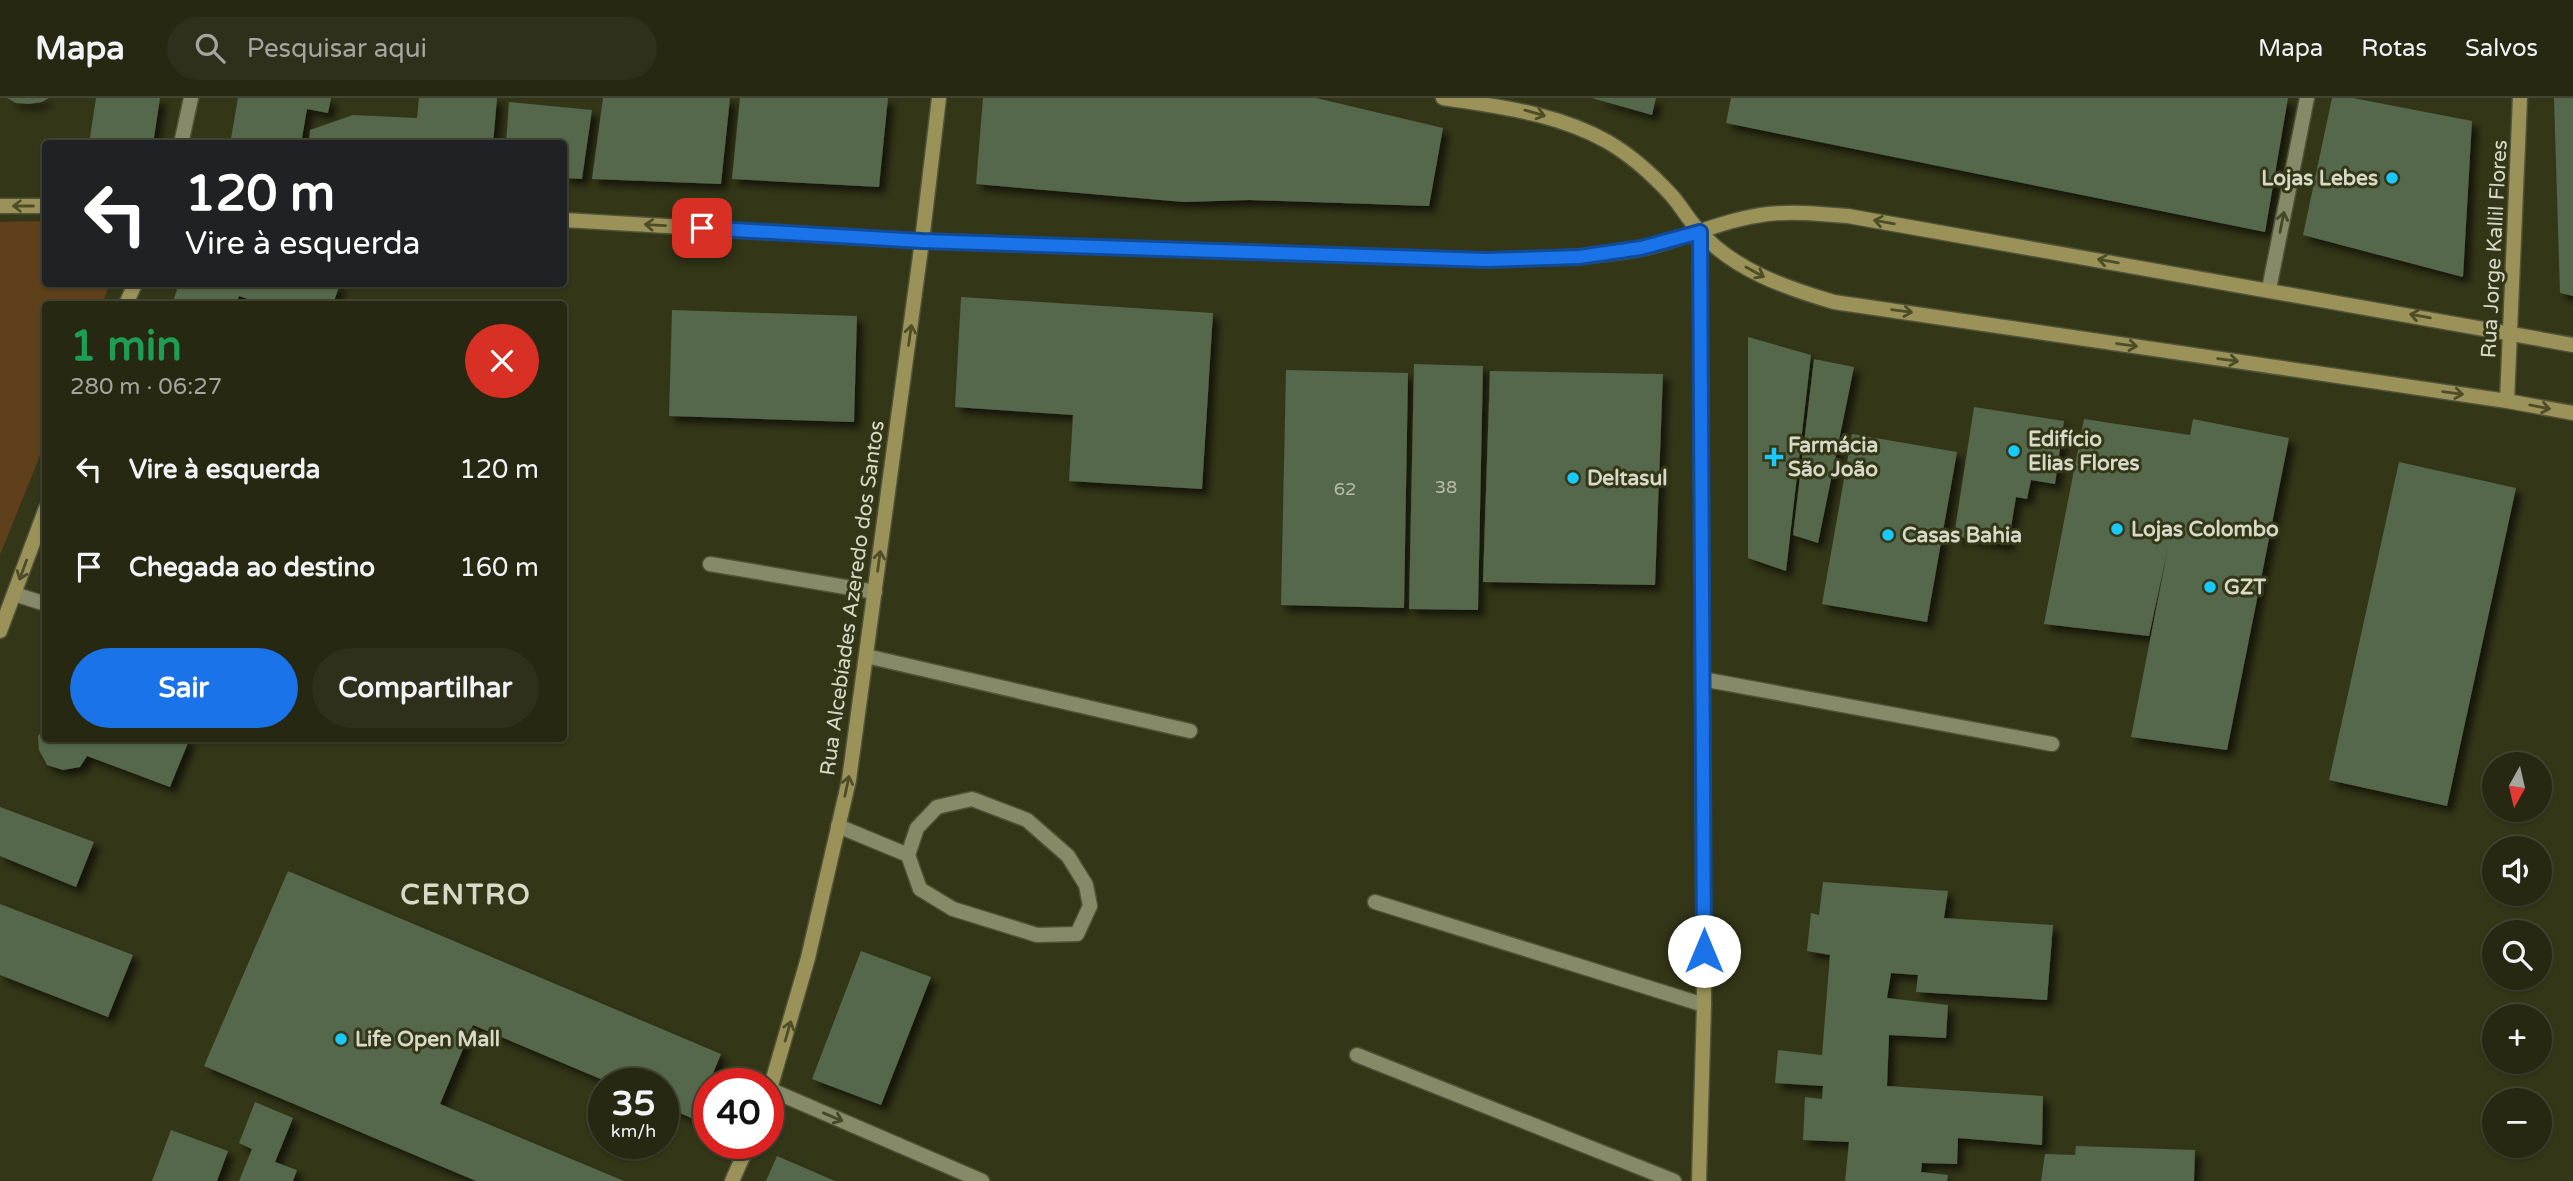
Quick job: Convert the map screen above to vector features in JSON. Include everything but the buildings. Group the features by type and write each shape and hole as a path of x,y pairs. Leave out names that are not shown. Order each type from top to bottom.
{"main road":[{"name":"Rua Alcebíades Azeredo dos Santos","path":"776,1068 808,958 849,780 939,98"},
{"path":"1443,98 1527,111 1574,125 1609,142 1642,166 1673,197 1700,232 1726,254 1756,274 1794,290 1834,302 2573,413"},
{"name":"Rua Jorge Kallil Flores","path":"2507,401 2520,98"},
{"path":"0,206 42,206"},
{"path":"567,220 922,241 1486,260 1579,257 1641,248 1768,214 1804,212 1848,216 2573,345"},
{"path":"1699,1181 1704,1005 1700,232"},
{"path":"0,631 42,519"},
{"path":"732,1181 742,1159"}],"street":[{"path":"182,140 191,98"},
{"path":"2269,289 2308,98"},
{"path":"710,564 875,592"},
{"path":"14,594 42,603"},
{"path":"866,656 1190,731"},
{"path":"1702,679 2052,744"},
{"path":"838,826 908,855 920,889 953,909 1037,935 1077,934 1090,906 1087,885 1068,856 1027,821 972,799 937,807 917,828 908,855"},
{"path":"1375,902 1704,1005"},
{"path":"1357,1055 1674,1181"},
{"path":"784,1099 982,1181"}],"shaded area":[{"path":"42,221 42,287 109,287 103,301 42,301 42,450 0,555 0,222"}],"place":[{"name":"Lojas Lebes","path":"2392,178"},
{"name":"Edifício Elias Flores","path":"2014,451"},
{"name":"Farmácia São João","path":"1774,457"},
{"name":"Deltasul","path":"1573,478"},
{"name":"Lojas Colombo","path":"2117,529"},
{"name":"Casas Bahia","path":"1888,535"},
{"name":"GZT","path":"2210,587"},
{"name":"Life Open Mall","path":"341,1039"}],"district":[{"name":"CENTRO","path":"466,894"}],"route":[{"path":"702,228 922,241 1486,260 1579,257 1641,248 1700,232 1704,951"}]}
